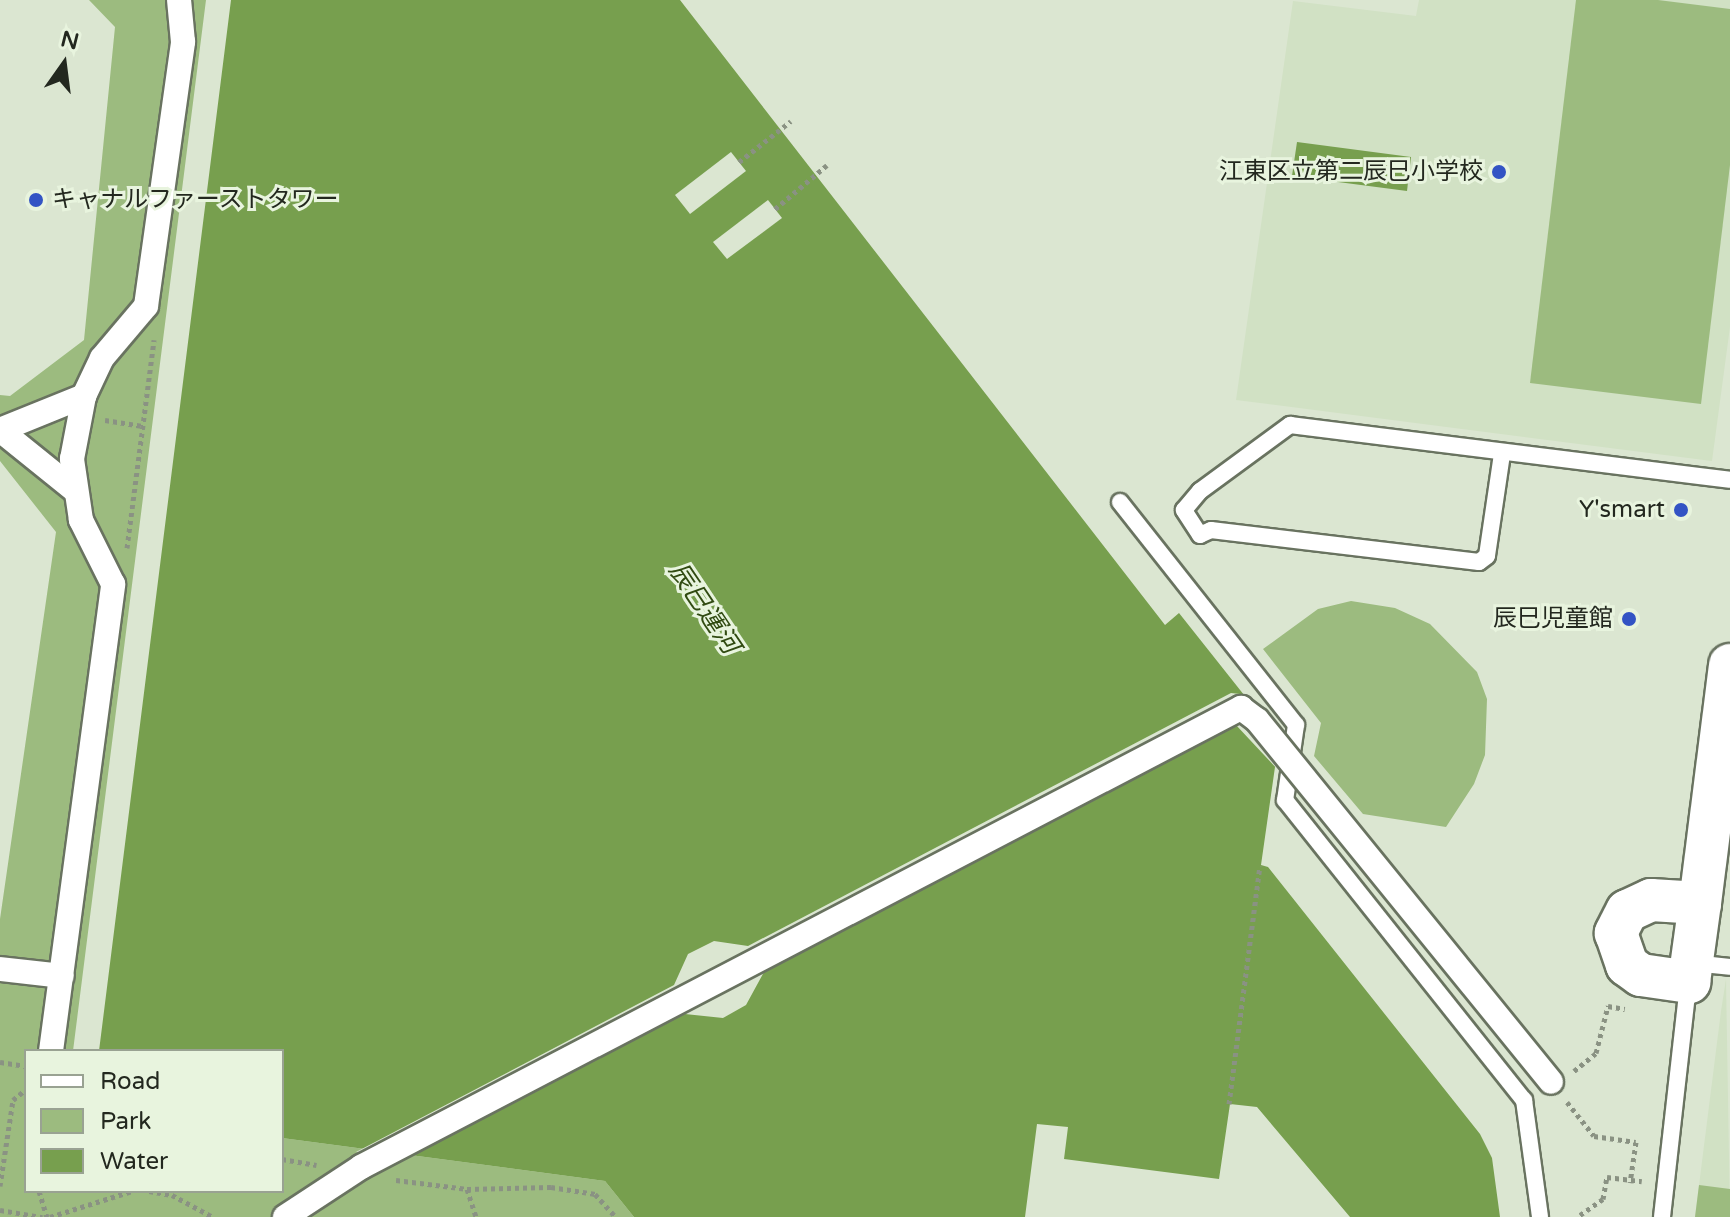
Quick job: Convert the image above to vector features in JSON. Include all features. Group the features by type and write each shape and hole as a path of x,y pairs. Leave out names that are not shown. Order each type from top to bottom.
{"street":[{"path":"51,1049 113,584 81,520 73,489 81,406 102,358 146,306 183,42 179,0"},
{"path":"0,430 81,406"},
{"path":"0,430 73,489"},
{"path":"1700,903 1643,902 1627,911 1616,933 1621,958 1634,971 1703,970 1700,903 1730,665"},
{"path":"285,1217 361,1167 1241,708 1257,720 1553,1084"},
{"path":"0,969 62,976"}],"lane":[{"path":"1502,454 1487,556 1479,562 1211,530 1200,535 1184,510 1200,491 1290,425 1502,454 1730,480"},
{"path":"1120,502 1296,725 1285,800 1524,1100 1540,1217"},
{"path":"1662,1217 1703,970"}],"path":[{"path":"739,162 791,121"},
{"path":"775,209 827,165"},
{"path":"113,584 124,570 157,318 146,306"},
{"path":"81,406 143,426"},
{"path":"1229,1104 1260,866"},
{"path":"1608,1006 1596,1053 1553,1084 1594,1136 1636,1142 1630,1181"},
{"path":"0,1062 24,1066"},
{"path":"0,1186 13,1100 24,1091"},
{"path":"284,1159 327,1167"},
{"path":"1580,1215 1603,1199 1607,1177 1666,1184"},
{"path":"389,1179 467,1189 501,1184 595,1194 616,1217"},
{"path":"467,1189 476,1217"},
{"path":"40,1193 46,1217"},
{"path":"0,1210 46,1217 125,1193"},
{"path":"160,1193 172,1195 213,1217"}],"shaded area":[{"name":"江東区立第二辰巳小学校","path":"1419,0 1730,0 1730,327 1712,461 1236,400 1293,1 1416,16"},
{"path":"1726,979 1730,1217 1695,1217 1721,1011"}],"green space":[{"path":"89,0 206,0 73,1049 24,1049 24,1193 284,1193 284,1138 605,1181 634,1217 0,1217 0,919 56,532 0,461 0,395 10,396 84,340 115,27"},
{"path":"1576,0 1658,0 1730,9 1730,165 1701,404 1530,383"},
{"path":"1351,601 1395,608 1430,624 1477,672 1487,699 1485,755 1474,784 1446,827 1363,814 1314,756 1321,723 1263,649 1318,609"},
{"path":"1699,1185 1730,1189 1730,1217 1695,1217"}],"water":[{"name":"辰巳運河","path":"231,0 680,0 1165,625 1179,613 1279,739 1261,865 1268,867 1480,1134 1492,1158 1500,1217 1350,1217 1257,1107 1230,1104 1219,1179 1064,1159 1068,1127 1037,1124 1025,1217 634,1217 605,1181 284,1138 284,1049 99,1049"},
{"path":"1297,142 1411,157 1407,191 1292,176"}],"pier":[{"path":"731,152 746,171 690,214 675,195"},
{"path":"768,200 782,218 727,259 713,242"},
{"path":"1231,693 1249,695 1283,737 1279,771 1236,725 764,972 746,1005 723,1018 685,1014 404,1159 356,1152 674,985 688,954 714,941 748,946"}],"place":[{"name":"江東区立第二辰巳小学校","path":"1499,172"},
{"name":"キャナルファーストタワー","path":"36,200"},
{"name":"Y'smart","path":"1681,510"},
{"name":"辰巳児童館","path":"1629,619"}]}
